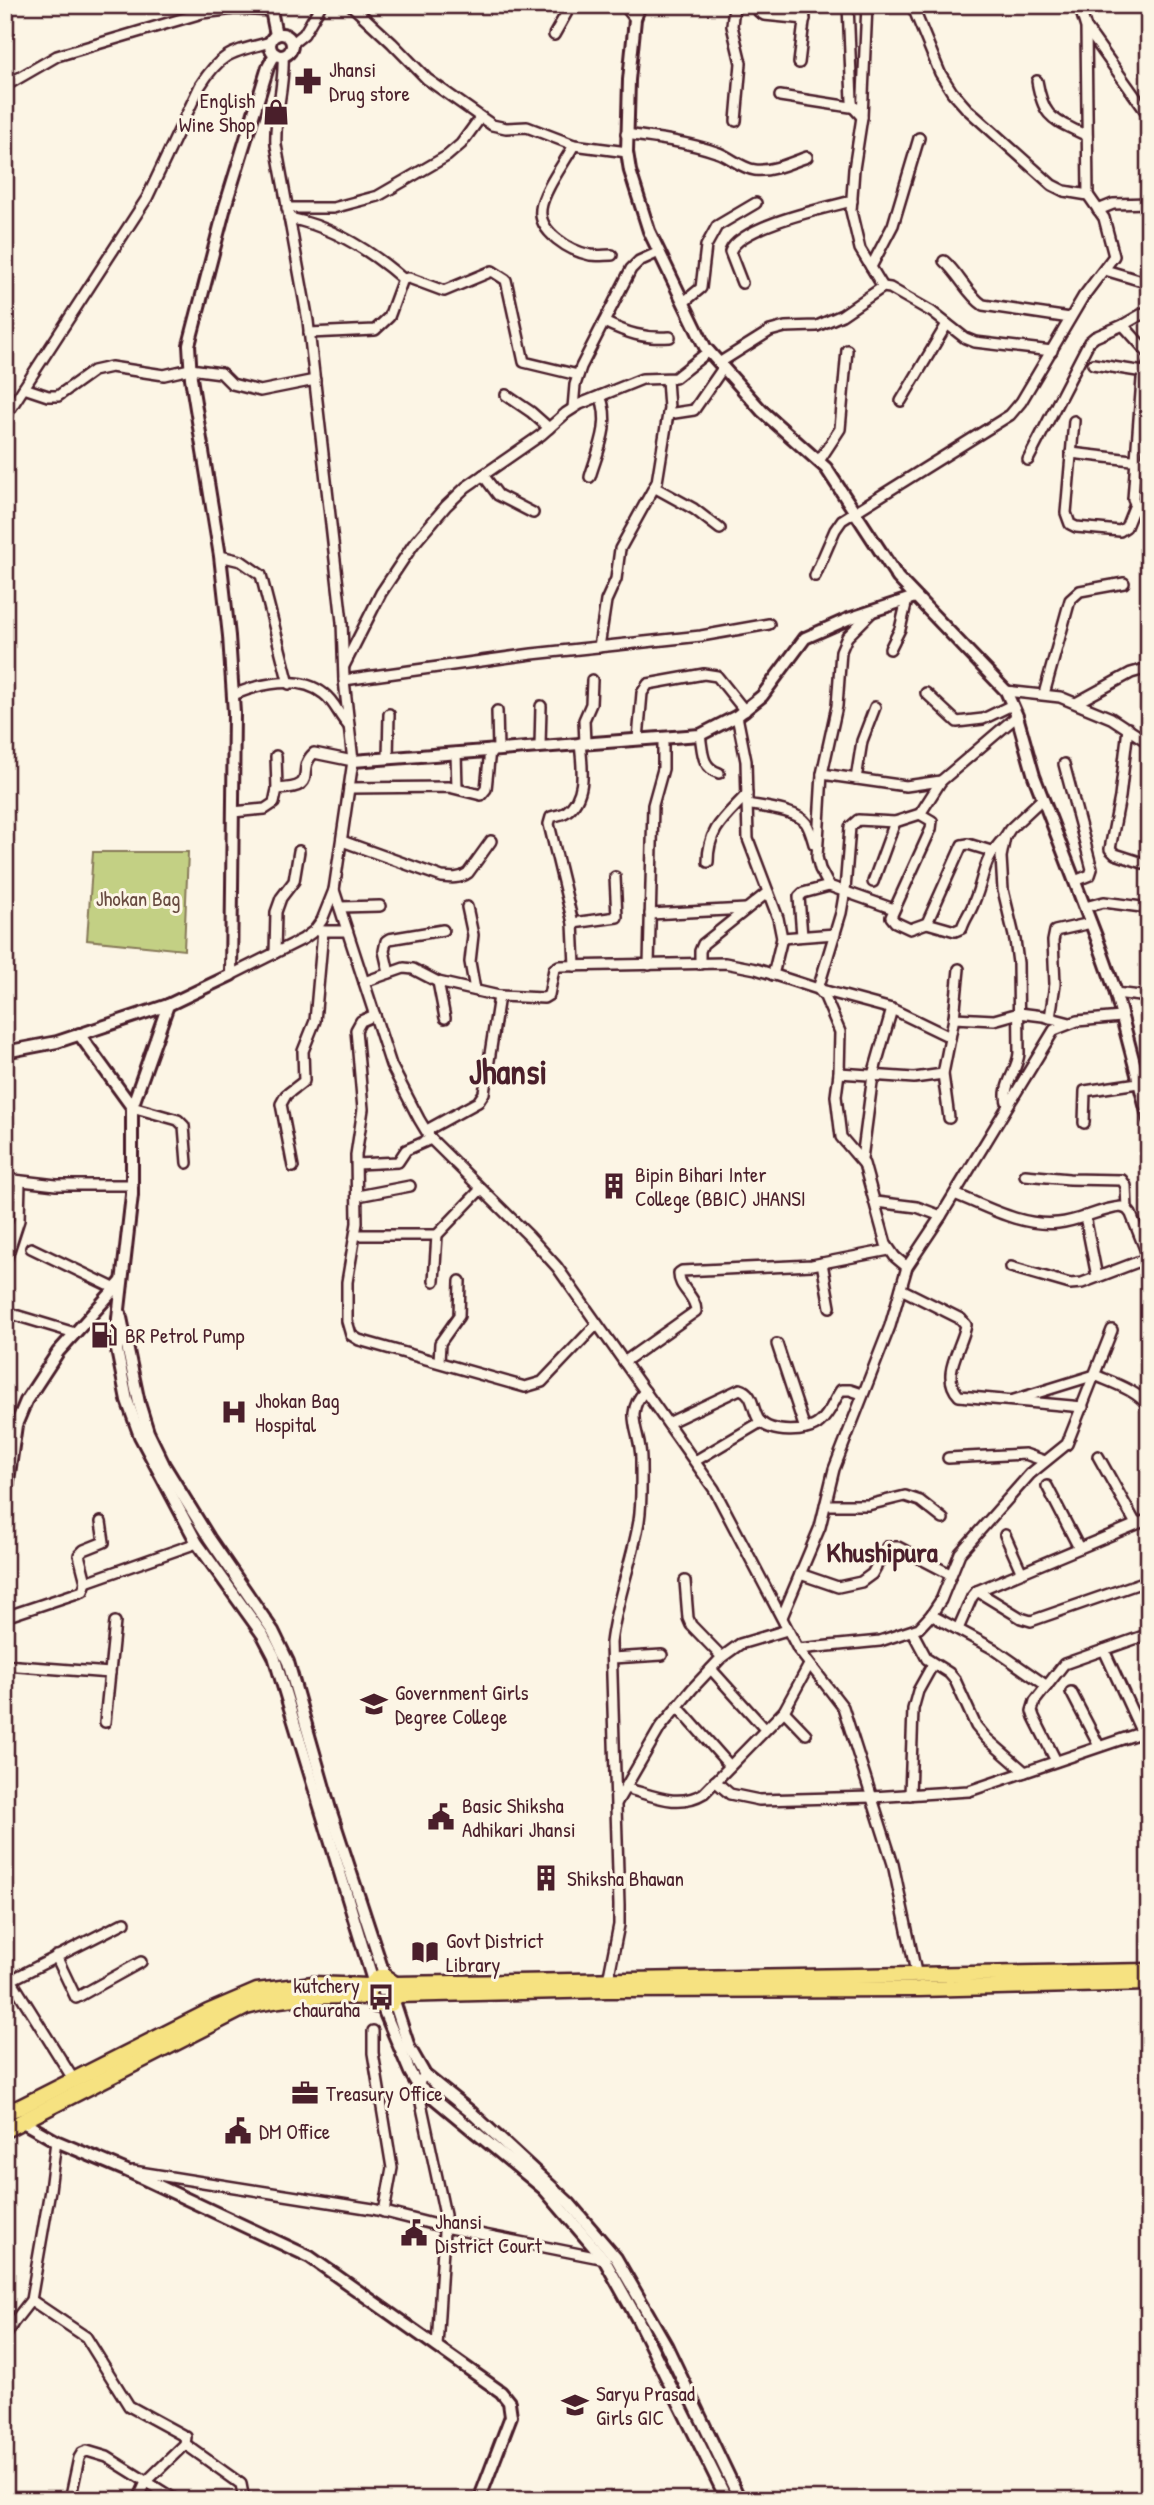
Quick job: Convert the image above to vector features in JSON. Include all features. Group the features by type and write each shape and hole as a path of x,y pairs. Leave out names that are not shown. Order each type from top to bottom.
{"main road":[{"path":"5,2112 77,2086 246,2007 273,2000 383,1991 608,1980 1149,1971"},
{"path":"383,1991 919,1989 1149,1983"},
{"path":"5,2130 77,2086"}],"street":[{"path":"231,975 233,695 220,555 188,345 268,67 279,55 291,52 293,43 304,34 321,5"},
{"path":"351,5 427,79 481,118 500,127 536,129 574,145 626,152"},
{"path":"554,35 572,5"},
{"path":"624,5 635,19"},
{"path":"640,5 635,19 629,80 626,152 649,231 659,253 709,351 762,411 819,461 835,479 911,598 1006,691 1017,716 1042,799 1085,906 1115,993 1149,1120"},
{"path":"734,5 732,26 741,63 736,121"},
{"path":"759,5 759,12 764,15 804,19"},
{"path":"799,63 806,5"},
{"path":"848,5 859,111"},
{"path":"867,5 851,211 860,249 883,287 897,292 965,338 975,342 1052,351"},
{"path":"912,5 940,72 967,109 1052,185 1064,191 1088,195"},
{"path":"815,576 838,523 1010,415 1021,402 1083,297 1114,256 1104,218 1088,195 1086,28 1079,5"},
{"path":"5,86 57,56 202,13 270,8 273,38 270,47 279,55 284,72 275,127 315,380 342,622 344,680 352,761 334,890 318,931 315,1021 303,1051 304,1081 286,1095 281,1104 293,1167"},
{"path":"1086,28 1149,116"},
{"path":"5,417 147,198 200,86 211,69 231,52 273,38 288,36 293,43"},
{"path":"1037,81 1040,100 1047,114 1087,136"},
{"path":"780,96 859,111"},
{"path":"288,208 333,208 378,196 447,156 461,144 481,118"},
{"path":"626,134 670,140 716,151 743,167 757,170 807,157"},
{"path":"871,267 893,225 919,138"},
{"path":"574,145 542,201 542,220 552,235 567,245 588,254 612,254"},
{"path":"743,283 730,252 734,243 776,221 852,201"},
{"path":"684,302 701,288 706,246 717,226 756,203"},
{"path":"1098,209 1113,204 1149,203"},
{"path":"289,218 335,232 374,255 403,279 409,278 444,291 492,271 506,280 524,362 578,375"},
{"path":"573,408 578,375 631,269 639,261 659,253"},
{"path":"944,261 983,305 1070,318"},
{"path":"1105,271 1142,281 1149,280"},
{"path":"309,333 375,330 389,317 403,279"},
{"path":"668,414 694,410 721,365 769,331 785,327 817,326 842,315 883,287"},
{"path":"1028,460 1089,342 1149,310"},
{"path":"604,322 632,336 670,337"},
{"path":"901,401 947,324"},
{"path":"1123,325 1149,354"},
{"path":"819,461 840,429 847,350"},
{"path":"344,667 381,593 413,545 457,496 573,408 642,379 667,379 681,375 709,351"},
{"path":"1074,421 1066,513 1070,524 1076,527 1119,531 1126,527 1134,507 1134,461 1142,379 1146,368 1093,364"},
{"path":"24,388 48,396 58,396 85,376 102,368 164,375 190,369 221,373 232,384 260,391 315,380"},
{"path":"599,647 606,601 616,579 621,549 654,487 668,414 667,379"},
{"path":"506,395 549,428"},
{"path":"590,477 606,424 606,408 600,396"},
{"path":"1071,453 1149,462"},
{"path":"484,475 498,495 533,513"},
{"path":"654,487 694,509 720,529"},
{"path":"1134,507 1142,512 1149,512"},
{"path":"220,555 241,561 261,575 289,684"},
{"path":"1044,694 1070,600 1080,591 1124,583"},
{"path":"277,789 300,785 314,753 352,761 701,735 741,714 769,689 805,638 911,598"},
{"path":"890,649 911,598"},
{"path":"816,849 822,774 837,706 844,643 871,613"},
{"path":"344,680 701,636 769,624"},
{"path":"1076,703 1131,673 1149,668"},
{"path":"638,739 642,693 648,684 704,674 717,676 741,714 746,761 748,839 778,918 782,938 773,975"},
{"path":"575,966 573,923 549,824 551,817 563,814 572,807 582,787 583,720 591,704 592,680"},
{"path":"233,695 261,685 289,684 313,688 323,693 349,725"},
{"path":"1006,691 1060,697 1128,728 1149,743"},
{"path":"926,692 957,722 983,719 1012,705"},
{"path":"540,746 541,706"},
{"path":"856,779 859,752 875,707"},
{"path":"349,788 457,788 477,794 485,793 494,750 496,711"},
{"path":"388,758 389,713"},
{"path":"818,989 845,890 850,827 853,822 895,822 920,814 941,781 1017,716"},
{"path":"1128,728 1120,797 1110,849 1149,865"},
{"path":"701,735 705,762 710,770 719,773"},
{"path":"649,965 653,805 663,769 663,737"},
{"path":"456,753 457,788"},
{"path":"233,812 270,807 276,798 276,756"},
{"path":"1064,764 1092,869 1090,875 1075,881"},
{"path":"822,774 906,786 941,781"},
{"path":"747,799 793,814 807,824 820,869 829,886"},
{"path":"708,862 708,846 715,830 747,799"},
{"path":"920,814 932,821 931,829 894,909 892,920 906,928 927,923 955,931 962,928 974,903 983,868 991,852 1042,799"},
{"path":"873,882 895,822"},
{"path":"1005,837 1001,857 1003,890 1018,963 1019,1013 1018,1063 1006,1089 1005,1098 1008,1105"},
{"path":"342,841 442,877 453,878 463,877 468,873 491,841"},
{"path":"927,923 962,845 968,844 991,852"},
{"path":"275,953 276,912 281,898 297,874 299,851"},
{"path":"573,923 617,917 615,877"},
{"path":"802,936 799,897 803,892 829,886 894,909"},
{"path":"334,890 391,1065 429,1135 557,1267 714,1489 798,1649 843,1707 893,1864 919,1989"},
{"path":"700,964 703,944 768,892"},
{"path":"1085,906 1104,902 1149,908"},
{"path":"340,907 380,906"},
{"path":"467,907 473,935 470,961 475,990"},
{"path":"650,914 747,909"},
{"path":"1050,1018 1055,984 1055,931 1091,923"},
{"path":"390,973 384,951 386,941 443,930"},
{"path":"5,1052 57,1042 168,1005 318,931 348,931"},
{"path":"782,938 835,934"},
{"path":"364,982 404,968 413,969 438,982 499,996 544,998 552,990 554,969 559,966 744,966 892,1009 950,1037"},
{"path":"948,1118 943,1074 954,1018 959,969"},
{"path":"438,982 445,1018"},
{"path":"818,989 825,997 840,1032 836,1096 838,1128 847,1145 862,1159"},
{"path":"1115,993 1149,997"},
{"path":"357,1164 398,1162 406,1150 478,1102 484,1093 499,996"},
{"path":"168,1005 132,1107 132,1185 120,1283 117,1350 139,1436 197,1543 263,1636 274,1656 383,1991 421,2079 445,2215 438,2347"},
{"path":"892,1009 873,1075 862,1159 889,1250 907,1267"},
{"path":"954,1018 994,1020 1019,1013 1070,1023"},
{"path":"375,1015 361,1021 356,1030 363,1097 357,1143 356,1235 348,1282 348,1330 359,1340 525,1387 542,1382 597,1324"},
{"path":"782,1617 820,1527 834,1469 890,1326 907,1267 955,1194 1047,1038 1054,1030 1070,1023 1121,1017"},
{"path":"79,1034 132,1107 178,1120 184,1125 187,1163"},
{"path":"839,1073 914,1078 943,1074"},
{"path":"1084,1123 1085,1091 1138,1083"},
{"path":"1011,1267 1070,1284 1082,1283 1149,1258 1127,1209 1126,1186 1122,1180 1025,1175"},
{"path":"5,1179 56,1185 132,1185"},
{"path":"5,1263 19,1220 20,1181"},
{"path":"358,1196 410,1186"},
{"path":"434,1281 437,1235 481,1189"},
{"path":"955,1194 1014,1218 1036,1223 1058,1223 1111,1208 1127,1209"},
{"path":"876,1202 917,1207 941,1216"},
{"path":"1085,1216 1097,1277"},
{"path":"356,1235 437,1235"},
{"path":"31,1248 120,1283"},
{"path":"624,1362 696,1311 695,1302 679,1281 679,1273 682,1270 822,1264 889,1250"},
{"path":"822,1264 830,1307"},
{"path":"439,1362 440,1343 458,1316 460,1281"},
{"path":"5,1502 8,1462 16,1425 26,1401 58,1352 120,1283"},
{"path":"901,1289 967,1325 950,1371 950,1381 955,1392 963,1398 1083,1407"},
{"path":"120,1310 139,1403 148,1432 164,1465 209,1538 273,1631 288,1662 383,1991"},
{"path":"5,1312 75,1333"},
{"path":"798,1649 880,1641 919,1628 941,1600 960,1553 1030,1474 1067,1444 1112,1330"},
{"path":"777,1344 805,1429"},
{"path":"1009,1401 1095,1375 1132,1392 1142,1398 1149,1407"},
{"path":"668,1423 740,1389 748,1394 761,1422 769,1427 805,1429 816,1426 824,1419 841,1390 862,1394"},
{"path":"608,1980 619,1925 612,1658 614,1618 640,1510 642,1460 633,1409 637,1399 645,1391"},
{"path":"695,1461 761,1422"},
{"path":"948,1458 1026,1454 1045,1461"},
{"path":"1098,1456 1136,1524"},
{"path":"1046,1486 1079,1548"},
{"path":"825,1505 868,1505 905,1496 920,1501 943,1519"},
{"path":"958,1629 977,1591 1149,1519"},
{"path":"5,1617 80,1593 86,1587 86,1582 79,1555 84,1550 104,1542 101,1522"},
{"path":"1005,1535 1021,1571"},
{"path":"86,1582 197,1543"},
{"path":"800,1574 838,1587 861,1583 872,1574 884,1550 892,1546 950,1574"},
{"path":"977,1591 1021,1618 1031,1621 1149,1580"},
{"path":"685,1581 691,1625 722,1657"},
{"path":"931,1615 994,1649 1047,1686"},
{"path":"105,1722 115,1622"},
{"path":"616,1803 660,1728 722,1657 740,1644 787,1630"},
{"path":"912,1631 922,1653 955,1680 976,1726 1025,1772"},
{"path":"1056,1761 1032,1712 1035,1702 1064,1664 1146,1636"},
{"path":"715,1781 730,1794 759,1800 872,1797 969,1790 1025,1772 1145,1730 1104,1650"},
{"path":"612,1658 662,1655"},
{"path":"910,1795 913,1709 918,1691 933,1664"},
{"path":"5,1665 110,1673"},
{"path":"625,1787 673,1801 685,1801 704,1793 784,1711 809,1665"},
{"path":"711,1669 765,1729"},
{"path":"1071,1692 1099,1746"},
{"path":"677,1706 730,1766"},
{"path":"784,1711 806,1734"},
{"path":"11,1980 125,1922"},
{"path":"55,1956 76,1998 141,1962"},
{"path":"5,1970 77,2086"},
{"path":"373,2031 373,2053 392,2168 384,2212"},
{"path":"421,2079 544,2189 610,2259 666,2344 740,2500"},
{"path":"21,2121 56,2141 125,2170 310,2257 500,2392 509,2402 511,2416 479,2500"},
{"path":"5,2337 31,2300 56,2141"},
{"path":"125,2170 384,2212 444,2227 610,2259"},
{"path":"610,2259 727,2500"},
{"path":"31,2300 86,2337 129,2406 186,2437 185,2444 146,2482 138,2500"},
{"path":"185,2444 242,2484 244,2500"},
{"path":"87,2500 70,2498 79,2458 87,2451 107,2457 176,2500"}],"green space":[{"name":"Jhokan Bag","path":"93,852 188,852 184,950 87,940"}],"place":[{"name":"Jhansi Drug store","path":"308,81"},
{"name":"English Wine Shop","path":"276,112"},
{"name":"Bipin Bihari Inter College (BBIC) JHANSI","path":"614,1186"},
{"name":"BR Petrol Pump","path":"104,1335"},
{"name":"Jhokan Bag Hospital","path":"234,1412"},
{"name":"Government Girls Degree College","path":"374,1704"},
{"name":"Basic Shiksha Adhikari Jhansi","path":"441,1817"},
{"name":"Shiksha Bhawan","path":"546,1878"},
{"name":"Govt District Library","path":"425,1952"},
{"name":"kutchery chauraha","path":"381,1997"},
{"name":"Treasury Office","path":"305,2093"},
{"name":"DM Office","path":"238,2131"},
{"name":"Jhansi District Court","path":"414,2233"},
{"name":"Saryu Prasad Girls GIC","path":"575,2405"}],"district":[{"name":"Jhansi","path":"508,1071"},
{"name":"Khushipura","path":"882,1552"}]}
